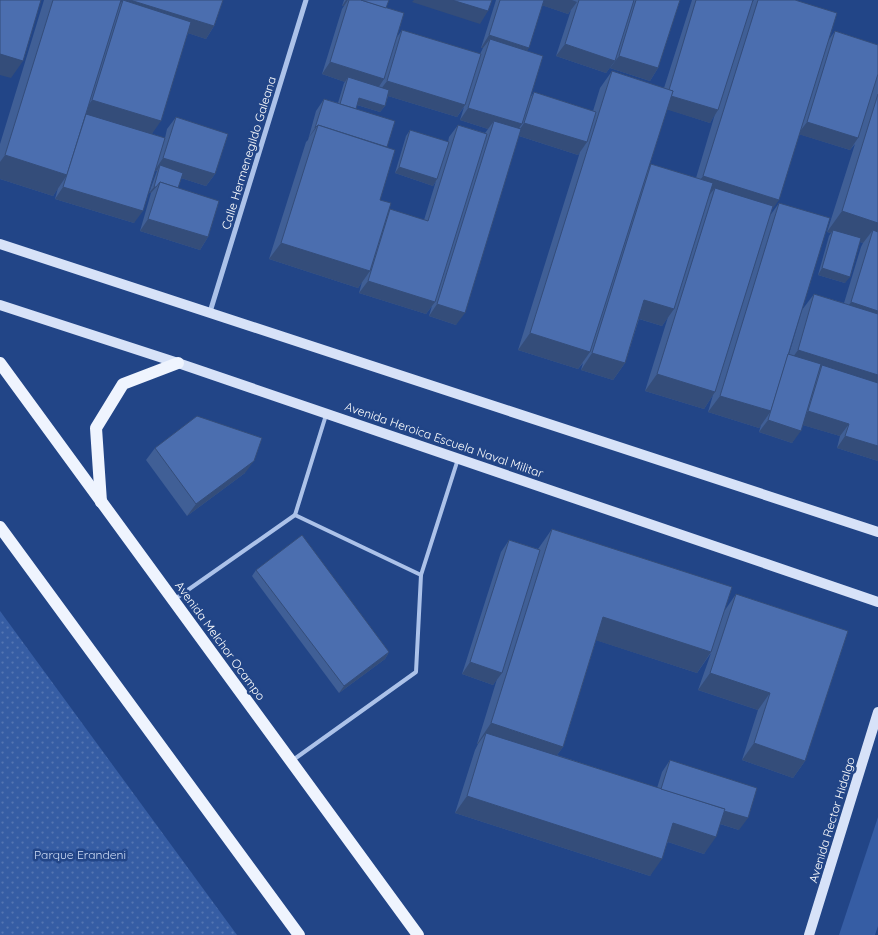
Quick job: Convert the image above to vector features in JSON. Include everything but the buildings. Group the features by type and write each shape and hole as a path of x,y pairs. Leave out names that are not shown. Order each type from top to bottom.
{"main road":[{"path":"101,502 96,428 123,384 178,363"},
{"name":"Avenida Melchor Ocampo","path":"0,364 418,935"},
{"path":"0,527 299,935"}],"street":[{"name":"Calle Hermenegildo Galeana","path":"210,312 306,0"},
{"path":"0,244 878,532"},
{"name":"Avenida Heroica Escuela Naval Militar","path":"0,305 327,413 878,602"},
{"name":"Avenida Rector Hidalgo","path":"810,935 878,712"}],"lane":[{"path":"173,600 295,515 327,413"},
{"path":"291,761 416,672 421,575 458,458"},
{"path":"295,515 421,575"}],"green space":[{"name":"Parque Erandeni","path":"0,611 237,935 0,935"},
{"path":"878,817 878,926 875,935 839,935"}]}
